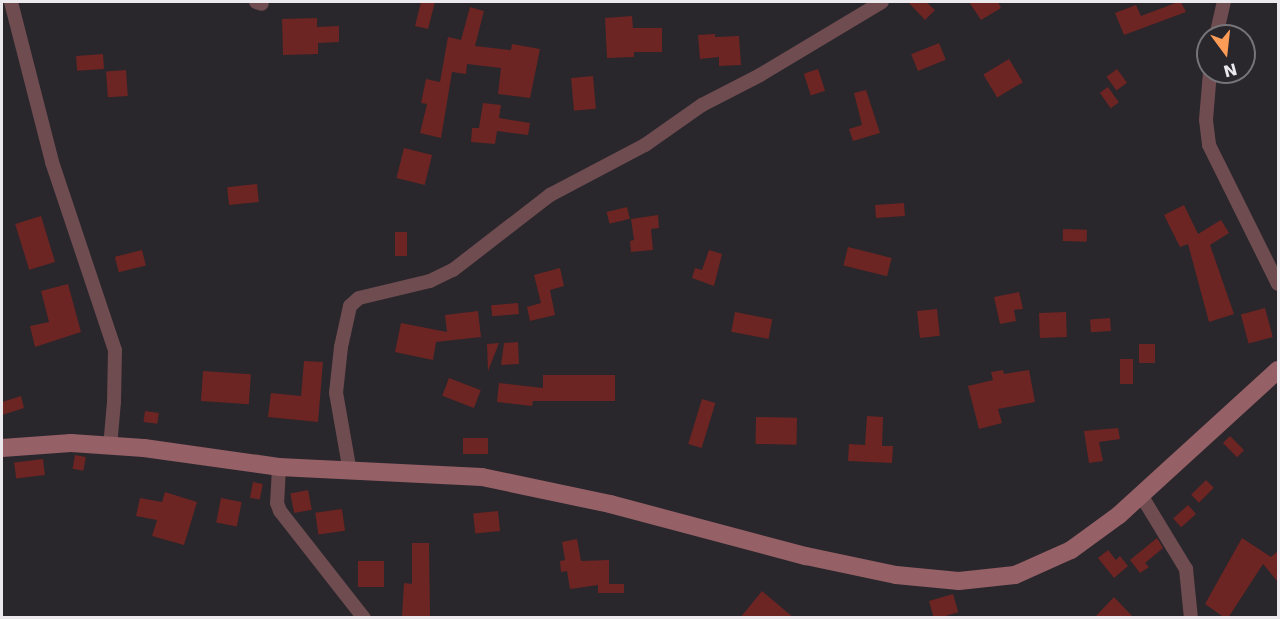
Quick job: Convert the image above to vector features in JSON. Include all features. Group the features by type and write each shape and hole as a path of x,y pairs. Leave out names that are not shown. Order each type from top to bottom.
{"main road":[{"path":"2,448 71,443 144,448 279,467 482,477 532,486 806,556 896,575 959,581 1015,575 1071,550 1141,495 1278,370"}],"street":[{"path":"11,2 55,174 115,350 110,447"},
{"path":"350,472 336,393 341,347 350,306 359,298 430,281 453,270 550,195 645,145 702,105 760,75 882,2"},
{"path":"1219,24 1224,2"},
{"path":"1209,84 1206,120 1209,145 1278,284"},
{"path":"279,467 277,503 280,511 364,618"},
{"path":"1141,495 1186,569 1191,618"}],"building":[{"path":"421,2 435,2 428,29 415,26"},
{"path":"908,2 926,2 935,10 925,20"},
{"path":"969,2 998,2 1001,8 981,20"},
{"path":"1181,2 1186,12 1124,35 1115,13 1136,5 1141,16"},
{"path":"470,7 484,11 475,46 511,50 512,44 540,49 530,98 498,94 501,68 467,64 466,74 452,72 441,138 420,133 427,104 421,103 426,79 440,82 448,37 461,40"},
{"path":"632,16 633,28 662,28 662,52 634,52 634,57 607,58 605,18"},
{"path":"317,18 317,27 339,26 339,42 318,43 318,54 283,55 282,19"},
{"path":"715,34 715,37 739,36 741,65 719,66 719,57 700,59 698,35"},
{"path":"939,43 946,60 918,71 911,54"},
{"path":"103,54 104,69 77,71 76,56"},
{"path":"1009,59 1023,82 997,98 983,74"},
{"path":"818,69 825,91 811,96 804,74"},
{"path":"1117,69 1127,83 1116,90 1106,77"},
{"path":"126,70 128,96 108,97 106,71"},
{"path":"593,76 596,109 574,111 571,78"},
{"path":"1108,87 1119,103 1111,108 1100,93"},
{"path":"866,90 880,133 853,141 849,129 862,125 854,93"},
{"path":"483,103 501,105 499,118 530,123 528,135 497,131 495,144 471,142 472,128 479,128"},
{"path":"404,148 432,155 425,185 397,178"},
{"path":"257,184 259,202 229,205 227,187"},
{"path":"904,203 905,216 876,218 875,205"},
{"path":"1184,205 1198,234 1221,220 1229,233 1210,245 1234,314 1209,322 1188,244 1180,247 1164,215"},
{"path":"627,207 630,219 610,224 607,212"},
{"path":"658,215 659,228 651,229 653,250 631,252 630,241 634,240 631,219"},
{"path":"41,216 55,262 29,270 15,224"},
{"path":"1063,229 1087,230 1087,242 1063,241"},
{"path":"395,232 407,232 407,256 395,256"},
{"path":"848,247 892,258 887,276 843,265"},
{"path":"142,250 146,266 119,272 115,257"},
{"path":"709,250 722,254 714,286 692,278 695,268 702,270"},
{"path":"560,268 564,286 550,290 555,315 530,321 527,307 541,303 534,275"},
{"path":"68,284 81,332 35,347 30,326 49,322 41,291"},
{"path":"1019,292 1023,309 1014,310 1016,321 1000,324 994,297"},
{"path":"518,303 519,314 492,316 491,305"},
{"path":"1265,308 1273,337 1249,343 1241,314"},
{"path":"937,309 940,336 920,338 917,311"},
{"path":"478,311 481,337 436,342 433,360 395,352 401,323 447,332 445,315"},
{"path":"735,312 772,319 768,339 731,332"},
{"path":"1066,312 1067,337 1040,338 1039,313"},
{"path":"1110,318 1111,331 1091,332 1090,319"},
{"path":"518,342 519,364 501,365 504,343"},
{"path":"499,343 488,371 487,344"},
{"path":"1139,344 1155,344 1155,363 1139,363"},
{"path":"1120,359 1133,359 1133,384 1120,384"},
{"path":"304,361 323,362 318,422 268,417 271,393 301,396"},
{"path":"1003,370 1004,374 1029,370 1035,402 998,409 1002,423 979,429 968,386 993,380 991,372"},
{"path":"203,371 251,374 249,404 201,401"},
{"path":"543,375 615,375 615,401 533,401 532,406 497,402 499,383 543,388"},
{"path":"449,378 481,390 474,408 442,396"},
{"path":"21,396 24,408 2,415 2,402"},
{"path":"702,399 715,403 702,448 688,444"},
{"path":"145,411 159,413 157,424 143,422"},
{"path":"867,416 883,417 882,446 893,446 892,463 848,461 849,444 865,445"},
{"path":"756,417 797,418 797,445 756,444"},
{"path":"1118,428 1120,439 1099,442 1103,461 1089,463 1084,431"},
{"path":"1230,436 1244,450 1237,457 1223,443"},
{"path":"463,438 488,438 488,454 463,454"},
{"path":"75,455 86,457 83,471 73,469"},
{"path":"43,459 45,475 16,478 14,463"},
{"path":"1206,480 1214,488 1199,503 1191,495"},
{"path":"253,482 263,484 260,500 250,498"},
{"path":"308,490 312,510 294,513 290,493"},
{"path":"165,492 197,502 184,545 152,536 157,520 136,516 140,498 162,502"},
{"path":"221,498 242,502 237,527 216,523"},
{"path":"1188,505 1196,514 1181,527 1173,518"},
{"path":"342,509 345,531 318,535 315,513"},
{"path":"498,511 500,531 475,534 473,514"},
{"path":"1157,538 1163,548 1145,563 1149,567 1140,573 1130,560"},
{"path":"1242,538 1271,557 1278,551 1278,582 1263,564 1228,618 1225,618 1205,604"},
{"path":"577,539 581,561 609,560 609,584 624,584 624,593 598,593 598,585 570,589 567,571 561,572 560,561 565,560 562,542"},
{"path":"412,543 429,543 430,617 402,616 404,583 412,584"},
{"path":"1108,550 1116,560 1120,556 1128,566 1114,578 1098,558"},
{"path":"358,561 384,561 384,587 358,587"},
{"path":"762,591 794,618 740,618"},
{"path":"953,594 958,612 934,618 929,601"},
{"path":"1114,597 1134,618 1094,618"}]}
